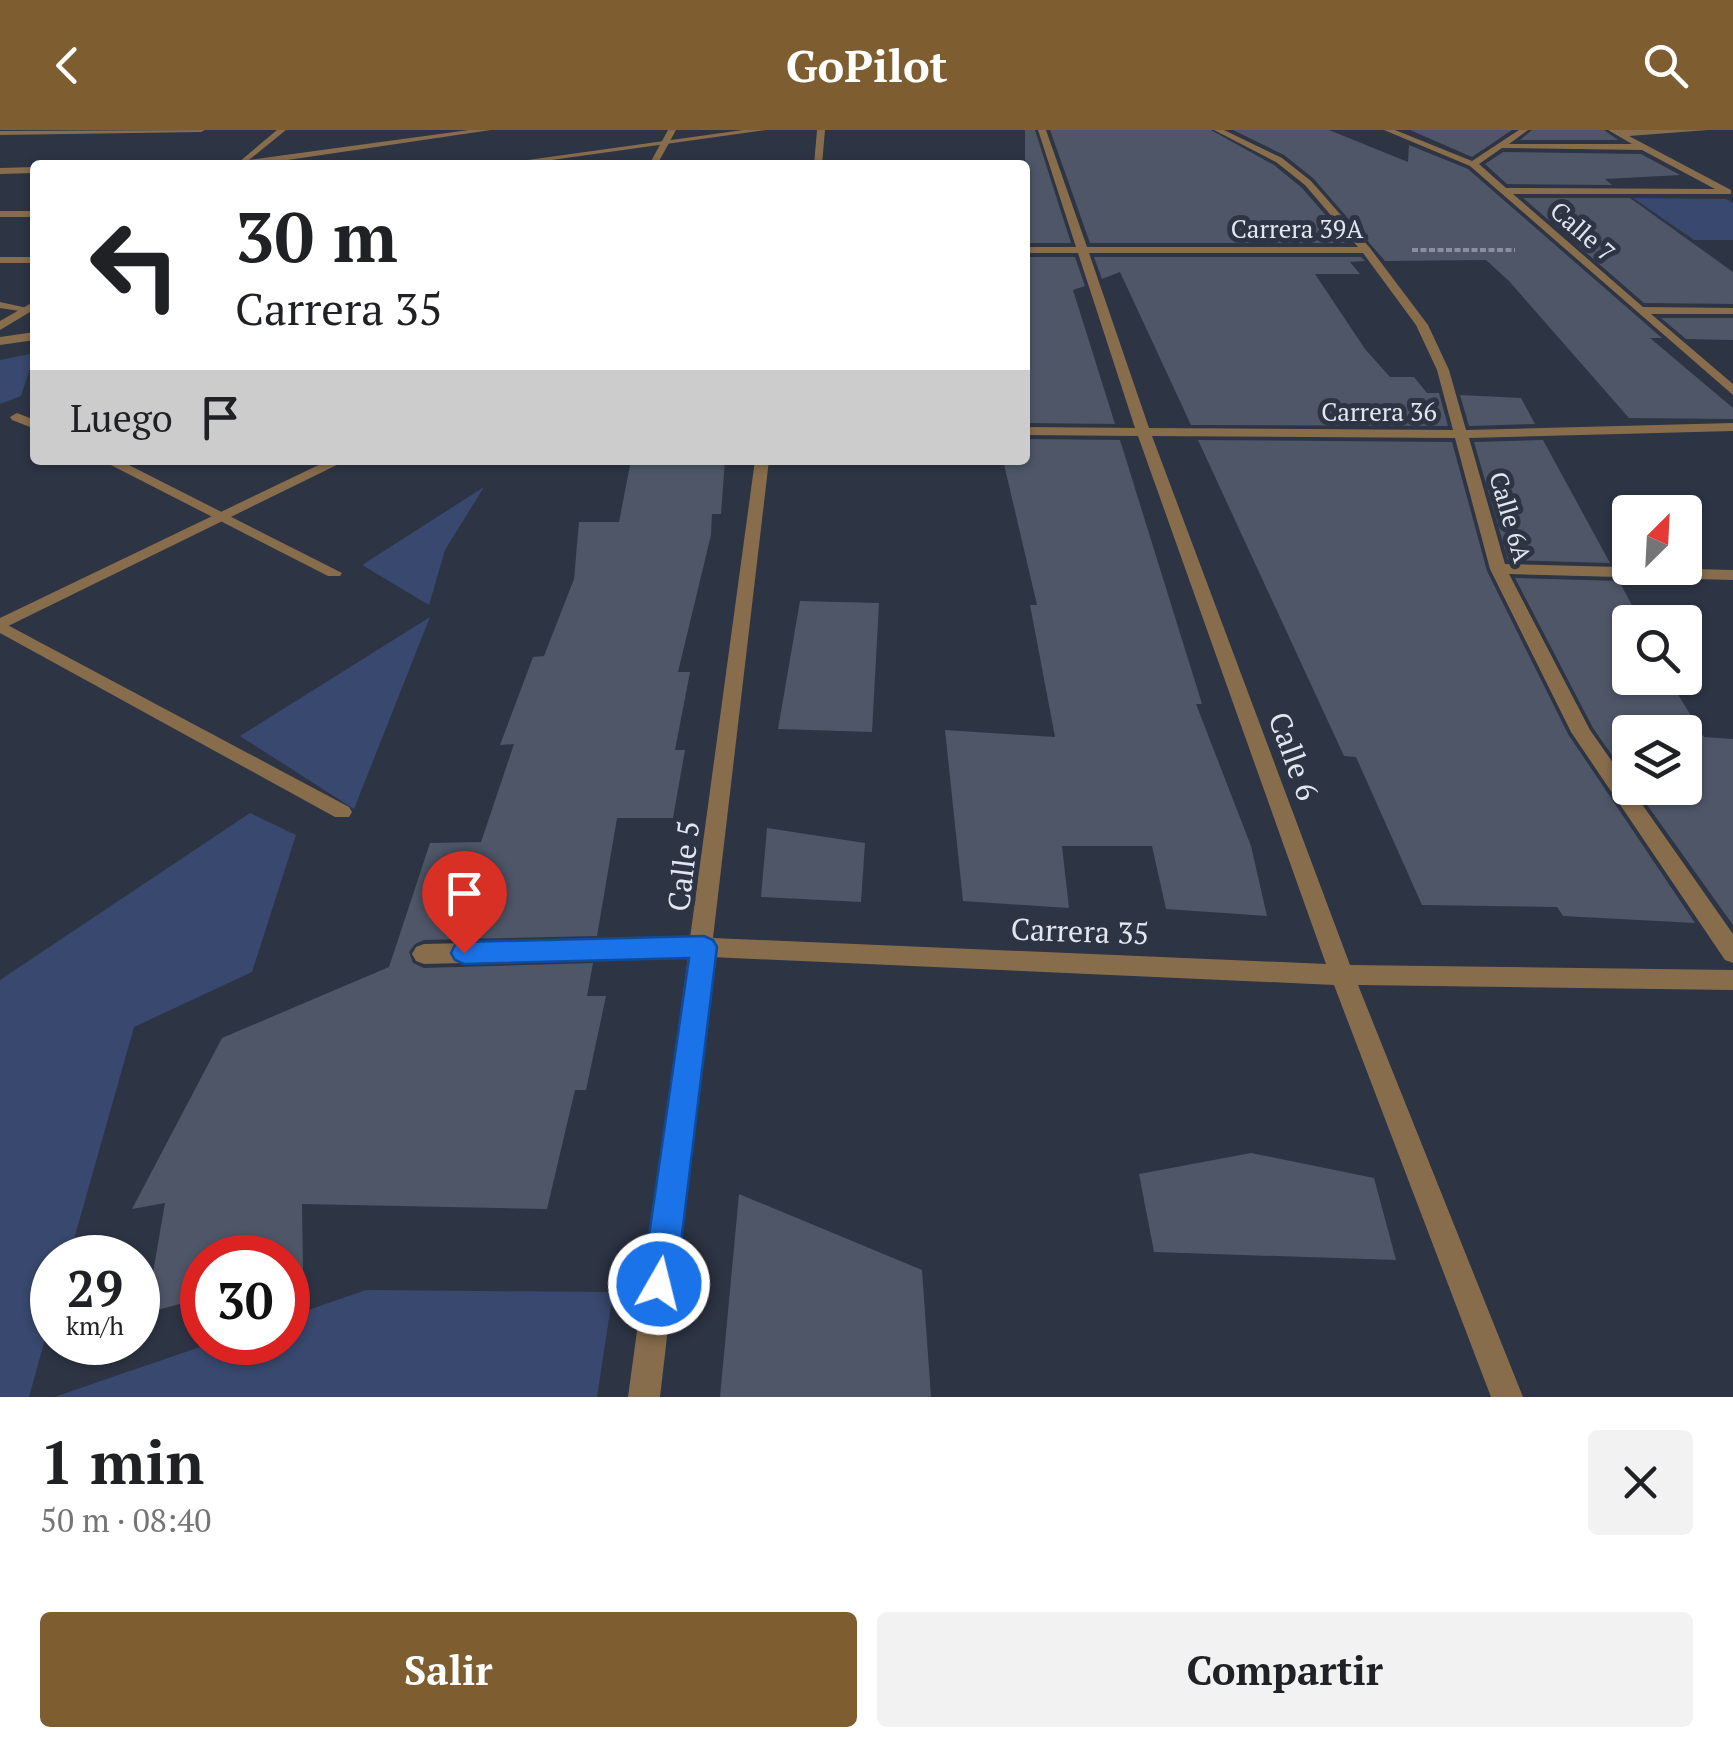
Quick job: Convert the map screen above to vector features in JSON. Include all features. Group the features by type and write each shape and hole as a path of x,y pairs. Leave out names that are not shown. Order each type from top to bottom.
{"street":[{"path":"0,134 201,130"},
{"path":"243,160 282,130"},
{"path":"272,160 487,130"},
{"path":"656,160 672,130"},
{"path":"534,160 762,130"},
{"path":"819,160 822,130"},
{"name":"Calle 6","path":"1042,130 1144,433 1342,975 1506,1397"},
{"name":"Calle 6A","path":"1218,130 1278,160 1308,183 1366,250 1422,325 1443,370 1498,569 1580,732 1733,953"},
{"name":"Calle 7","path":"1388,130 1472,164 1731,388"},
{"path":"1472,164 1524,130"},
{"path":"1616,132 1704,130"},
{"path":"1616,132 1731,194"},
{"path":"1504,146 1645,147"},
{"path":"0,171 30,170"},
{"path":"1504,191 1731,194"},
{"path":"0,214 30,214"},
{"name":"Carrera 39A","path":"1030,250 1366,250"},
{"path":"0,260 30,260"},
{"path":"0,305 30,306"},
{"path":"0,326 30,307"},
{"path":"1639,310 1733,311"},
{"path":"0,342 30,337"},
{"path":"30,414 17,417 30,423"},
{"name":"Carrera 36","path":"1030,430 1462,434 1733,426"},
{"path":"119,465 334,573"},
{"path":"0,626 330,465"},
{"name":"Calle 5","path":"644,1397 704,947 761,465"},
{"path":"1498,569 1733,575"},
{"path":"0,626 342,812"},
{"name":"Carrera 35","path":"424,954 704,947 1342,975 1733,980"}],"path":[{"name":"Carrera 39A","path":"1366,250 1570,250"}],"shaded area":[{"path":"1633,198 1726,199 1733,203 1733,240 1694,240"},
{"path":"30,354 30,368 21,396 0,404 0,360"},
{"path":"484,487 445,550 429,605 362,565"},
{"path":"430,617 354,809 240,736"},
{"path":"250,813 296,835 252,972 134,1027 75,1235 30,1235 30,1365 38,1365 29,1397 0,1397 0,980"},
{"path":"366,1290 613,1292 597,1397 54,1397 148,1365 160,1365 160,1361 180,1354 180,1365 310,1365 310,1309"}],"building":[{"path":"1025,130 1035,130 1071,243 1030,243 1030,160 1025,160"},
{"path":"1050,130 1211,130 1274,165 1302,188 1350,243 1090,243"},
{"path":"1233,130 1329,130 1408,162 1409,145 1468,169 1662,338 1650,338 1733,408 1733,419 1629,418 1486,260 1385,261 1313,178 1284,155"},
{"path":"1410,130 1512,130 1472,157"},
{"path":"1532,130 1604,130 1618,140 1520,140"},
{"path":"1503,152 1641,154 1680,175 1605,179 1612,185 1507,184 1485,164"},
{"path":"1523,198 1630,198 1733,272 1733,304 1644,303"},
{"path":"1030,257 1075,257 1085,286 1073,290 1115,424 1030,423"},
{"path":"1094,257 1361,257 1365,261 1350,262 1360,274 1315,274 1365,349 1390,377 1414,377 1427,393 1439,393 1448,426 1191,425 1120,272 1102,279"},
{"path":"1661,318 1733,318 1733,340 1686,339"},
{"path":"1460,395 1521,398 1535,424 1469,426"},
{"path":"1030,439 1120,440 1202,704 1196,704 1251,846 1267,916 1166,909 1152,846 1062,846 1069,908 963,901 945,730 1055,737 1030,605 1037,605 1004,465 1030,465"},
{"path":"1198,440 1452,442 1487,571 1568,734 1612,805 1616,805 1695,923 1563,916 1557,907 1422,905 1356,757 1344,756"},
{"path":"1543,440 1610,563 1508,560 1474,442"},
{"path":"630,465 725,465 721,514 712,514 711,535 678,672 690,672 675,750 685,750 673,818 617,818 597,936 424,940 409,952 413,963 424,968 593,963 587,996 606,996 586,1090 575,1090 547,1209 302,1204 302,1235 180,1235 180,1304 160,1309 159,1235 165,1203 132,1209 222,1038 389,967 430,843 481,842 514,744 500,745 533,657 544,656 574,579 579,522 619,522"},
{"path":"1515,578 1612,581 1612,585 1621,585 1632,605 1612,605 1612,695 1678,695 1691,715 1612,715 1612,755 1593,728"},
{"path":"800,601 879,603 872,732 778,729"},
{"path":"1702,734 1733,739 1733,925 1647,805 1702,805"},
{"path":"767,828 865,843 861,902 761,897"},
{"path":"1251,1153 1374,1178 1396,1260 1154,1252 1139,1174"},
{"path":"739,1194 922,1270 931,1397 720,1397"}],"route":[{"path":"464,953 704,947 659,1284"}]}
